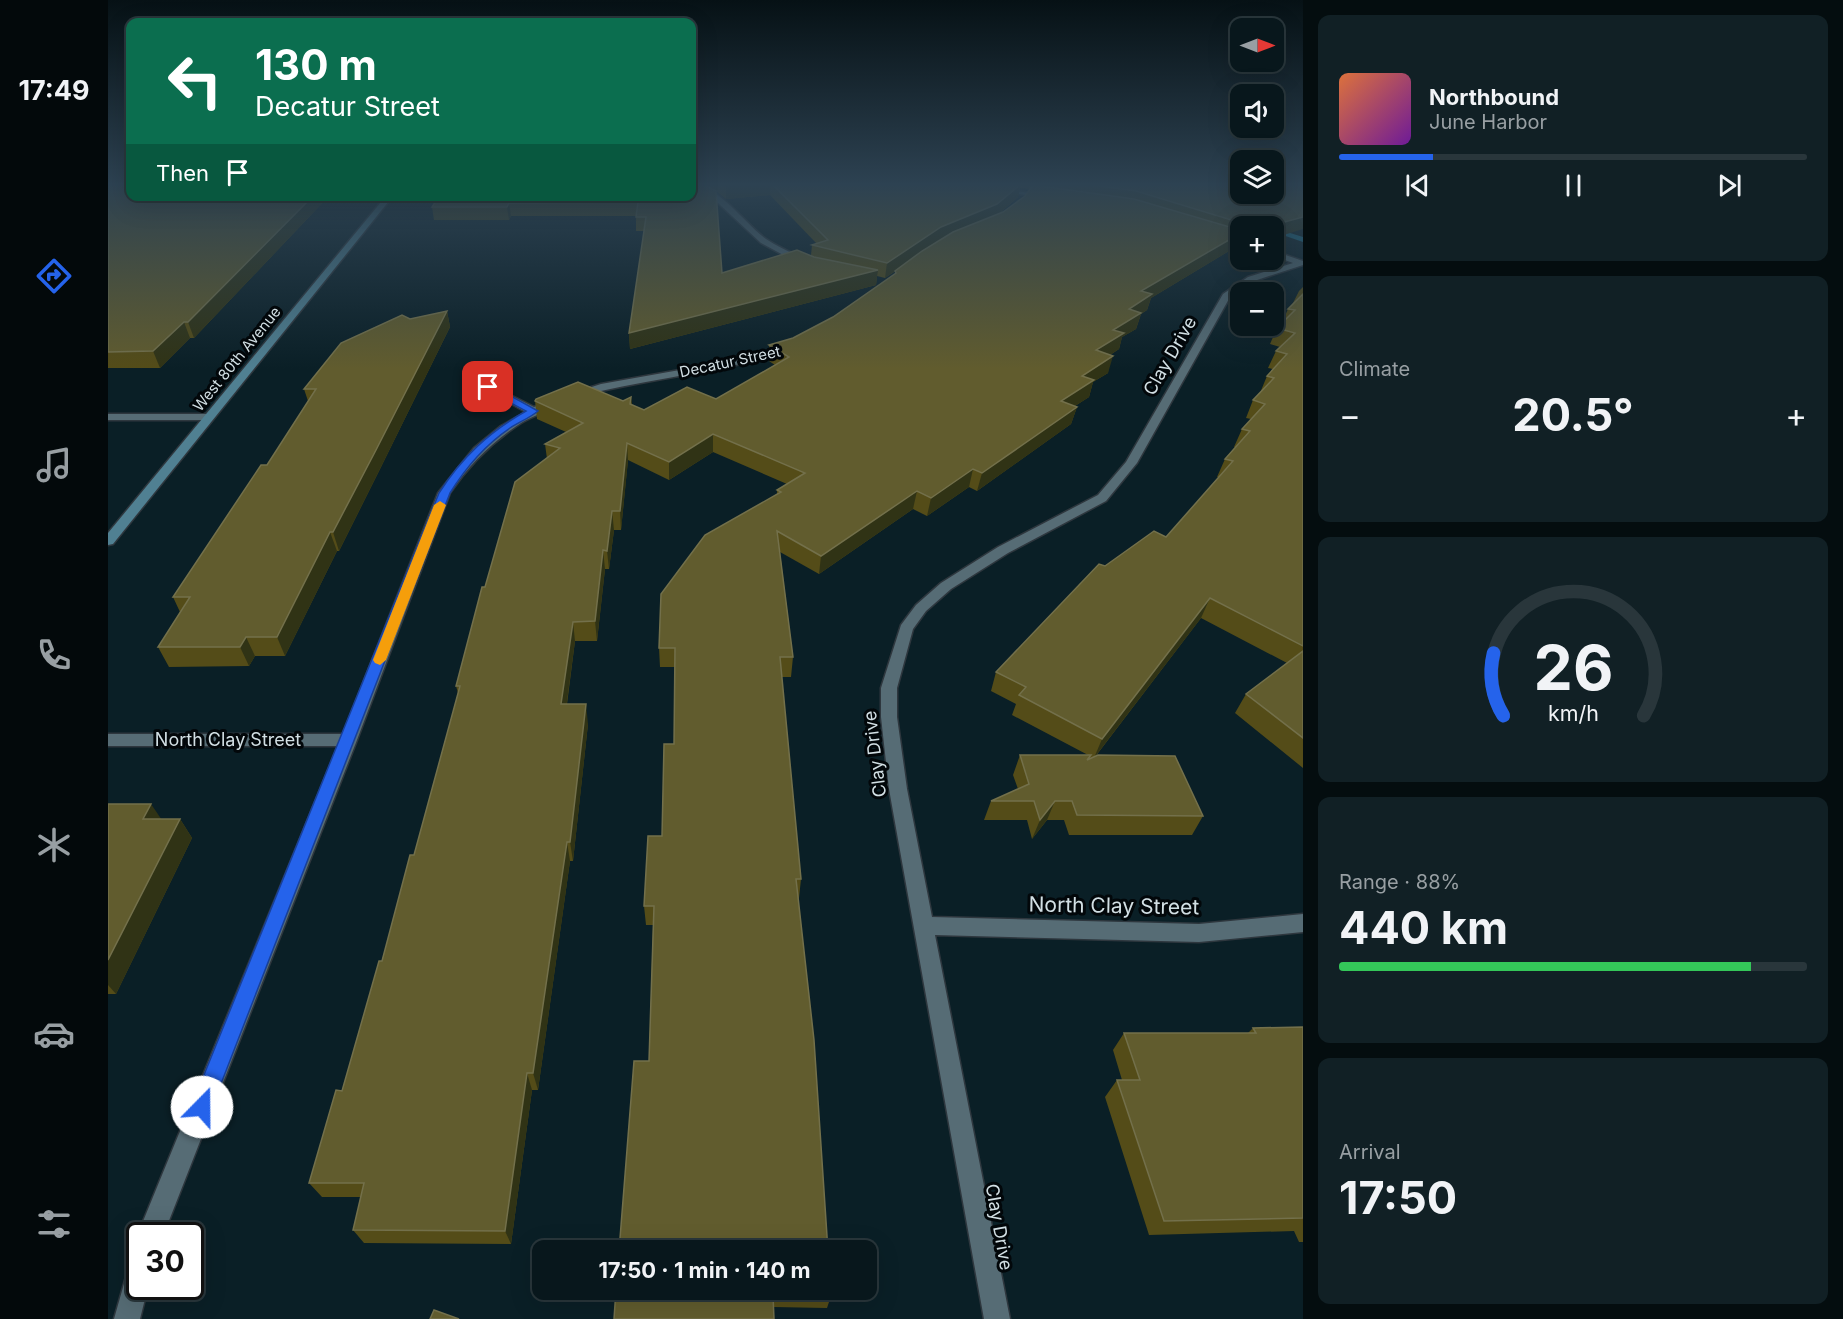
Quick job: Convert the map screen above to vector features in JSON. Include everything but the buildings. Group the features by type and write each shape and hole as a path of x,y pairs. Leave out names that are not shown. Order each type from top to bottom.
{"street":[{"name":"West 80th Avenue","path":"108,541 349,247"},
{"path":"771,247 813,265"},
{"path":"1284,257 1302,263"},
{"name":"Clay Drive","path":"996,1319 898,789 889,717 889,688 906,628 921,608 946,586 1003,550 1102,498 1131,463 1226,296 1236,286 1251,279 1302,263"},
{"name":"Decatur Street","path":"156,1222 444,493 460,468 481,446 507,426 533,411 572,395 610,384 748,361 799,344"},
{"path":"488,387 533,411"},
{"path":"108,417 209,417"},
{"name":"North Clay Street","path":"108,740 348,740"},
{"name":"North Clay Street","path":"924,926 1199,933 1303,923"},
{"path":"128,1319 132,1300"}],"slow traffic":[{"path":"380,660 440,505"}],"route":[{"path":"202,1107 444,493 460,468 481,446 507,426 533,411 488,387"}]}
